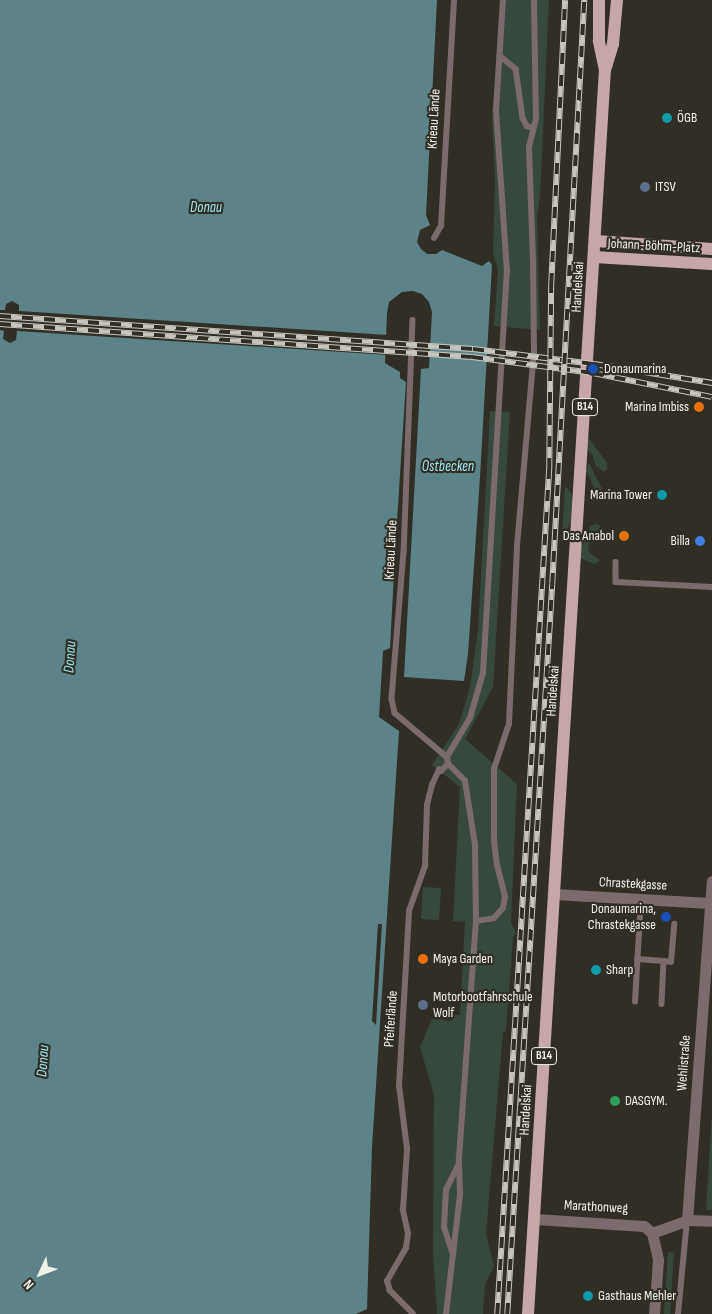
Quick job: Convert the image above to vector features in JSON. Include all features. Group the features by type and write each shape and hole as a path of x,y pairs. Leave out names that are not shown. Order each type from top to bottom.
{"main road":[{"name":"Handelskai","path":"528,1314 605,70 599,41 599,0"},
{"name":"Handelskai","path":"605,70 614,44 617,0"},
{"name":"Johann-Böhm-Platz","path":"595,241 712,248"},
{"name":"Johann-Böhm-Platz","path":"594,257 712,264"}],"street":[{"name":"Wehlistraße","path":"687,1220 712,882"},
{"name":"Chrastekgasse","path":"554,894 710,903"},
{"name":"Marathonweg","path":"535,1218 633,1224 644,1226 652,1233"},
{"path":"654,1314 658,1260 652,1233 687,1220 712,1221"}],"lane":[{"name":"Krieau Lände","path":"434,238 441,226 454,0"},
{"path":"446,1314 460,1194 459,1163 476,921 475,845 465,781 448,764 447,757 470,718 483,673 507,272 496,111 503,0"},
{"path":"476,921 494,918 503,908 505,897 497,866 494,840 494,769 509,724 517,546 534,353 529,147 536,119 534,0"},
{"path":"500,56 516,68 523,118 527,126 533,128"},
{"name":"Krieau Lände","path":"413,320 404,552 392,699 395,713 447,757"},
{"path":"616,562 616,582 712,587"},
{"name":"Pfeiferlände","path":"413,1314 390,1291 387,1281 406,1248 408,1234 403,1210 407,1149 399,1086 409,911 425,866 427,806 432,785 439,770 448,764"},
{"path":"635,1002 641,899"},
{"path":"637,959 671,962 674,924"},
{"path":"662,1004 664,961"},
{"path":"452,1255 444,1228 446,1190 459,1163"},
{"path":"678,1314 687,1220"}],"green space":[{"path":"500,0 549,0 540,197 537,216 540,330 494,326 498,270 493,253 495,180 492,119"},
{"path":"490,411 510,412 493,687 465,739 517,784 511,922 516,933 513,938 506,1031 503,1032 486,1234 494,1266 485,1284 483,1314 437,1314 433,1254 434,1095 420,1047 432,1019 452,1021 453,1015 460,1015 465,922 453,921 460,787 432,765 459,724 470,687 478,630"},
{"path":"587,436 607,463 607,469 604,472 596,466 592,454 587,449"},
{"path":"589,463 605,495 600,502 594,496 594,486 586,471"},
{"path":"565,486 571,493 574,502 572,521 562,536"},
{"path":"597,524 602,528 602,533 590,542 588,547 589,552 600,561 594,564 583,559 570,564 568,562 569,555 581,548 589,534 590,526"},
{"path":"423,887 441,888 439,920 421,919"},
{"path":"712,1113 712,1210 706,1210"},
{"path":"668,1252 674,1253 670,1314 664,1314"}],"water":[{"name":"Donau","path":"0,0 437,0 426,215 430,225 420,230 417,242 427,254 436,254 442,250 482,266 489,261 492,265 480,477 468,654 464,681 404,677 421,369 429,368 432,312 429,302 422,294 413,291 402,292 389,302 387,313 385,363 400,372 400,378 406,382 397,521 390,525 388,570 394,573 390,648 383,651 379,717 399,731 372,1147 367,1309 356,1314 0,1314"}],"pier":[{"path":"12,301 19,305 19,311 388,335 388,355 17,331 16,340 10,343 3,339 4,331 0,330 0,310 5,310 6,304"},
{"path":"378,924 382,924 376,1025 372,1021"}],"railway":[{"path":"497,1314 549,469 551,284 565,0"},
{"path":"507,1314 552,584 584,0"},
{"path":"0,316 473,349 594,364 712,383"},
{"path":"0,324 472,357 593,373 712,397"}],"place":[{"name":"ÖGB","path":"667,118"},
{"name":"ITSV","path":"645,187"},
{"name":"Donaumarina","path":"593,369"},
{"name":"Marina Imbiss","path":"699,407"},
{"name":"Marina Tower","path":"662,495"},
{"name":"Das Anabol","path":"624,536"},
{"name":"Billa","path":"700,541"},
{"name":"Donaumarina, Chrastekgasse","path":"666,917"},
{"name":"Maya Garden","path":"423,959"},
{"name":"Sharp","path":"596,970"},
{"name":"Motorbootfahrschule Wolf","path":"423,1005"},
{"name":"DASGYM.","path":"615,1101"},
{"name":"Gasthaus Mehler","path":"588,1296"}],"water label":[{"name":"Ostbecken","path":"448,467"}]}
